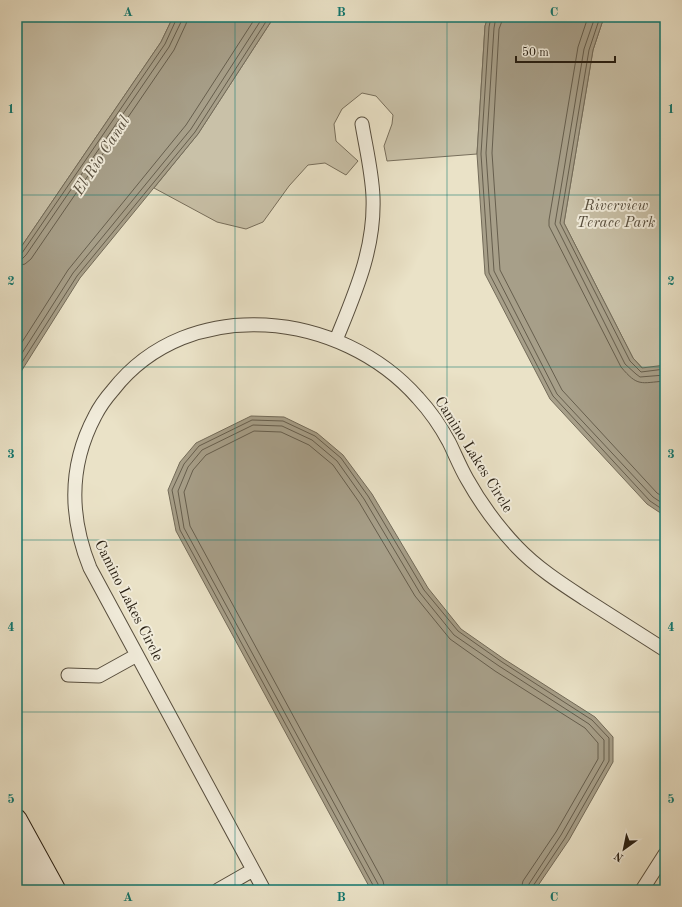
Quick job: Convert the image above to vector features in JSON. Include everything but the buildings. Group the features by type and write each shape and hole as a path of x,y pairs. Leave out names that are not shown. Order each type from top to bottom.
{"main road":[{"path":"17,819 56,890"},
{"path":"17,854 36,890"}],"street":[{"path":"336,340 362,272 369,247 373,222 373,197 362,124"},
{"name":"Camino Lakes Circle","path":"264,890 90,568 80,540 76,522 75,484 80,455 89,428 103,403 120,380 153,352 179,339 206,330 220,327 247,325 273,325 298,329 336,340 357,350 379,363 400,379 418,398 434,418 448,440 466,478 481,504 499,528 519,549 565,586 665,650"},
{"path":"68,675 98,676 137,655"},
{"path":"642,890 665,854"},
{"path":"218,890 253,870"}],"green space":[{"path":"17,17 173,17 161,42 17,253"},
{"path":"274,17 488,17 485,26 477,154 387,161 384,146 392,124 393,115 376,96 362,93 342,109 334,124 336,141 358,161 346,175 325,163 308,165 289,186 263,222 246,229 217,222 154,188 198,134"},
{"name":"Riverview Terace Park","path":"604,17 665,17 665,392 633,358 564,223 593,50"}],"water":[{"name":"El Rio Canal","path":"173,17 274,17 198,134 80,278 17,378 17,253 161,42"},
{"path":"488,17 604,17 593,50 564,223 633,358 642,368 665,365 665,516 647,504 550,399 485,274 477,154 485,26"},
{"path":"251,416 284,417 317,433 343,455 372,494 428,588 461,629 504,659 595,717 613,737 613,762 569,840 535,890 371,890 176,531 168,490 180,462 196,443"}]}
